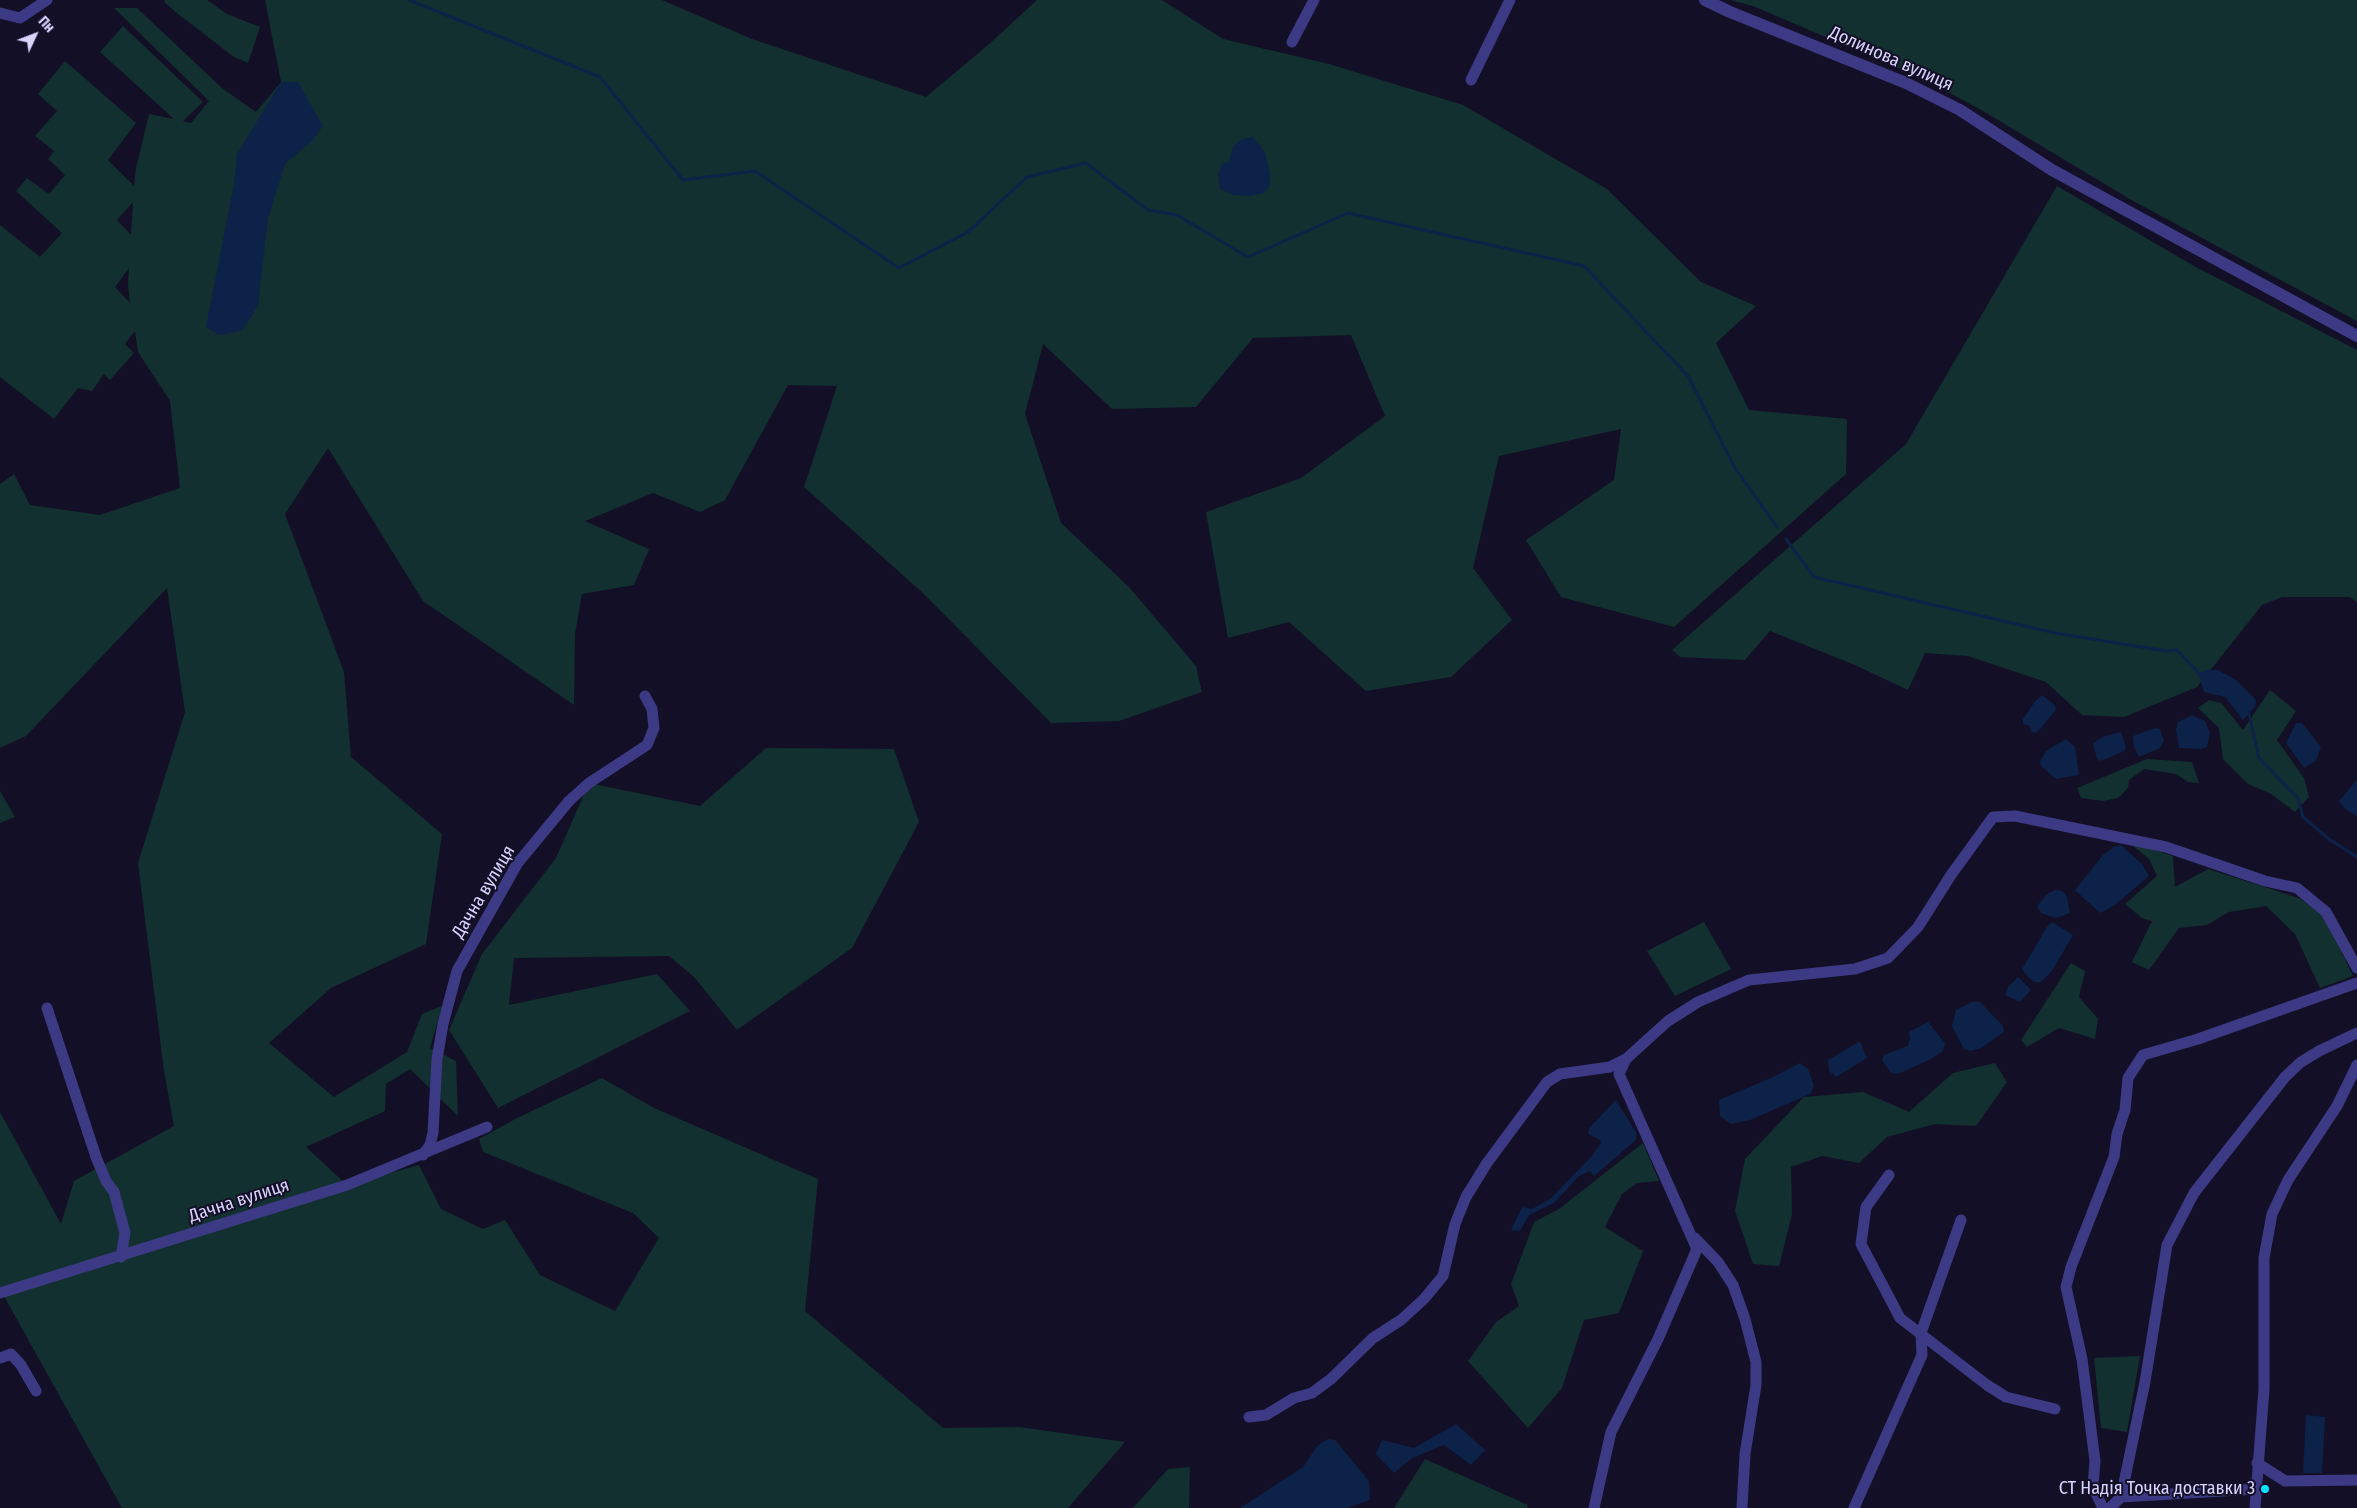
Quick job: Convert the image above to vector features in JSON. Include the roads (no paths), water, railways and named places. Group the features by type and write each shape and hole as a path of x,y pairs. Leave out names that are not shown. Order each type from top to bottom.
{"street":[{"path":"0,13 20,18 47,0"},
{"path":"1292,42 1314,0"},
{"path":"1472,80 1510,0"},
{"name":"Долинова вулиця","path":"1705,0 1730,12 1906,83 1960,110 2052,170 2357,336"},
{"name":"Дачна вулиця","path":"423,1155 430,1145 433,1133 437,1059 443,1024 457,971 517,864 569,801 589,783 647,745 654,728 652,709 646,696"},
{"path":"1249,1417 1266,1415 1294,1398 1312,1393 1331,1379 1373,1338 1401,1320 1424,1299 1443,1276 1456,1224 1466,1197 1487,1163 1547,1082 1560,1074 1610,1067 1626,1059 1668,1021 1698,1002 1749,980 1855,969 1888,958 1918,927 1951,875 1993,817 2015,816 2157,844 2265,881 2297,888 2326,912 2357,968"},
{"path":"2103,1508 2093,1486 2094,1462 2082,1359 2066,1287 2071,1267 2114,1157 2117,1134 2125,1110 2128,1078 2143,1055 2357,984"},
{"path":"47,1008 96,1157 106,1180 114,1192 125,1233 121,1257"},
{"path":"2110,1508 2121,1497 2145,1382 2167,1245 2194,1193 2285,1077 2301,1062 2319,1051 2357,1033"},
{"path":"1594,1508 1611,1432 1658,1339 1697,1249 1692,1234 1679,1212 1619,1074 1626,1059"},
{"path":"2255,1508 2264,1389 2264,1258 2272,1214 2288,1180 2338,1106 2357,1065"},
{"name":"Дачна вулиця","path":"0,1293 121,1257 347,1185 487,1127"},
{"path":"1889,1176 1866,1207 1861,1244 1900,1318 1987,1385 2006,1397 2055,1409"},
{"path":"1854,1508 1922,1355 1921,1333 1961,1220"},
{"path":"1692,1234 1718,1262 1733,1285 1749,1332 1756,1362 1756,1385 1745,1454 1742,1508"},
{"path":"0,1358 11,1354 21,1365 36,1391"},
{"path":"2257,1463 2285,1481 2357,1480"},
{"path":"2121,1497 2256,1489"}],"water":[{"path":"281,82 298,82 323,126 313,140 285,164 268,218 258,306 242,331 218,335 206,327 234,184 237,154"},
{"path":"1253,137 1265,152 1270,174 1270,186 1264,193 1250,196 1234,195 1220,189 1218,175 1221,164 1229,162 1233,147 1240,140"},
{"path":"2207,670 2218,670 2236,680 2256,700 2255,707 2243,720 2225,697 2204,692 2198,673"},
{"path":"2042,695 2055,705 2056,710 2036,733 2031,732 2030,726 2023,724 2023,719 2036,700"},
{"path":"2192,715 2205,721 2210,733 2207,747 2201,749 2179,748 2176,729 2178,722"},
{"path":"2296,723 2302,723 2321,747 2316,761 2304,768 2286,743"},
{"path":"2155,728 2160,729 2164,741 2160,748 2139,757 2134,747 2133,736"},
{"path":"2121,732 2126,747 2124,751 2101,761 2097,759 2093,743 2105,736"},
{"path":"2066,739 2075,747 2079,775 2056,779 2041,766 2040,761 2046,751"},
{"path":"2357,780 2357,816 2345,809 2339,801"},
{"path":"2121,845 2142,864 2149,876 2115,905 2100,913 2075,890 2103,855 2114,847"},
{"path":"2055,890 2062,891 2067,897 2070,913 2056,918 2041,913 2037,906 2047,894"},
{"path":"2052,922 2073,935 2052,971 2041,982 2034,982 2022,969 2047,927"},
{"path":"2018,977 2031,990 2020,1002 2005,995 2008,987"},
{"path":"1972,1002 1980,1002 2003,1026 2004,1032 1981,1048 1971,1051 1964,1049 1952,1026 1956,1010"},
{"path":"1928,1022 1945,1043 1943,1051 1931,1059 1898,1074 1891,1073 1882,1060 1884,1055 1908,1046 1909,1032"},
{"path":"1860,1041 1867,1058 1836,1077 1829,1071 1828,1060"},
{"path":"1800,1063 1808,1069 1814,1086 1810,1094 1750,1120 1731,1124 1720,1116 1719,1100 1773,1077"},
{"path":"1616,1100 1637,1134 1636,1140 1594,1176 1590,1171 1579,1176 1554,1203 1529,1215 1520,1231 1511,1230 1522,1207 1532,1209 1550,1199 1591,1157 1601,1143 1600,1140 1588,1134 1589,1128"},
{"path":"2306,1415 2325,1417 2322,1473 2303,1473"},
{"path":"1456,1424 1485,1450 1471,1465 1444,1445 1412,1458 1394,1473 1376,1454 1382,1440 1414,1448"},
{"path":"1328,1439 1335,1440 1369,1481 1370,1500 1347,1508 1240,1508 1303,1467 1318,1445"}],"waterway":[{"path":"409,0 600,77 683,180 755,171 899,268 968,232 1027,177 1086,163 1148,210 1177,215 1248,257 1348,213 1584,266 1688,376 1735,468 1777,527"},
{"path":"1786,539 1814,577 2055,633 2166,651 2177,650 2200,675"},
{"path":"2246,711 2249,714 2259,758 2298,798 2303,817 2329,839 2357,857"}],"place":[{"name":"СТ Надія Точка доставки 3","path":"2265,1489"}]}
